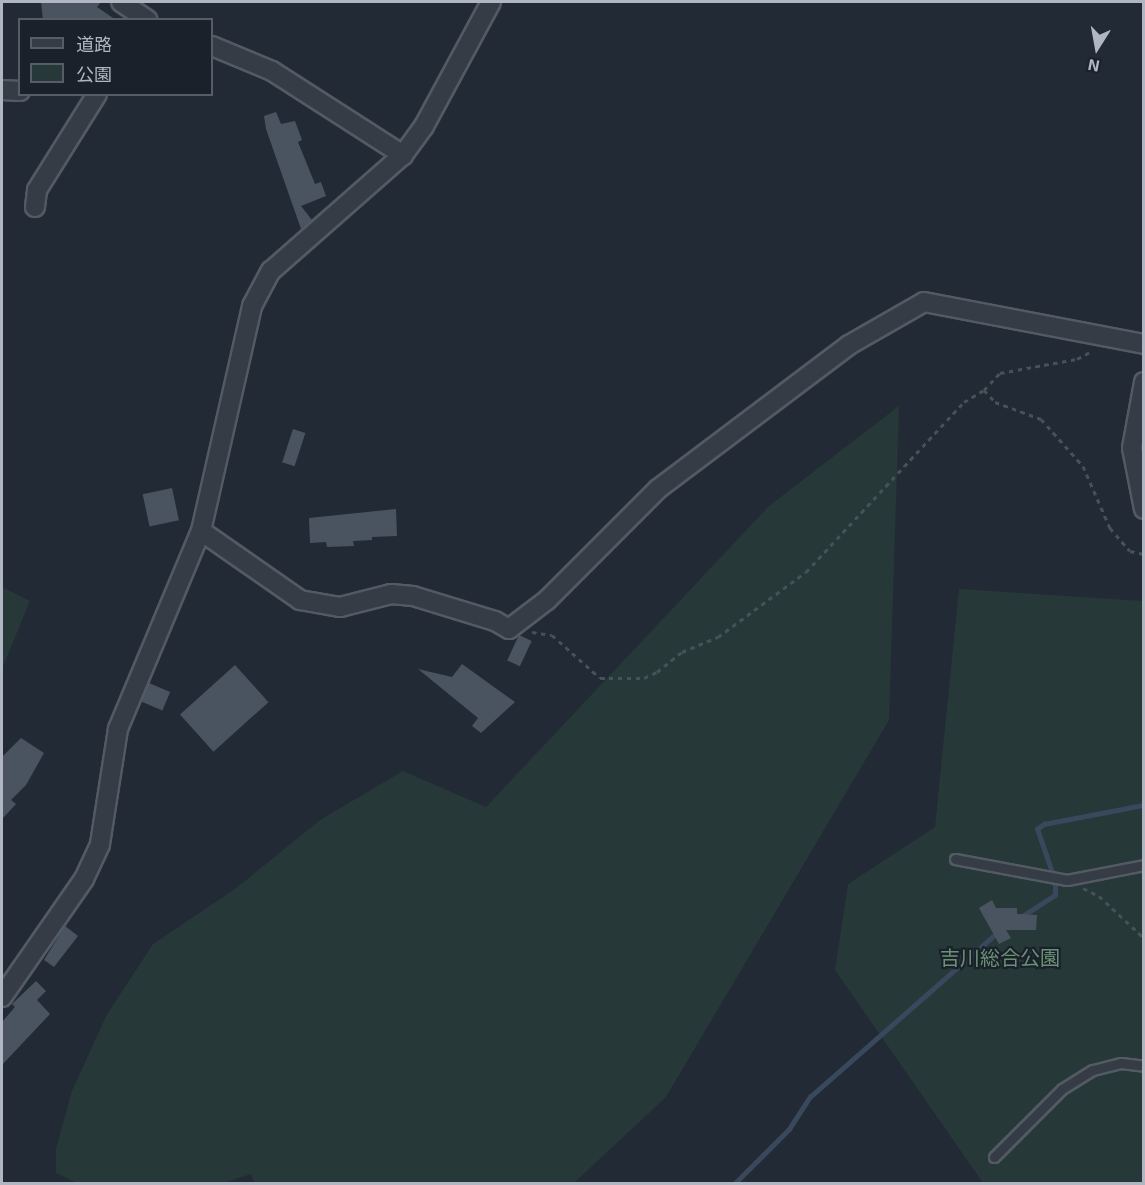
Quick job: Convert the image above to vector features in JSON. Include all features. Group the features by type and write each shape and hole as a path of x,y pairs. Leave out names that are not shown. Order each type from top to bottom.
{"street":[{"path":"121,2 144,18"},
{"path":"2,997 84,879 100,844 118,729 201,531 252,306 271,271 403,155 424,126 491,2"},
{"path":"213,46 272,71 403,155"},
{"path":"2,90 18,91"},
{"path":"35,207 37,190 96,96"},
{"path":"201,531 300,600 340,608 391,594 413,596 495,621 509,629 548,600 658,489 849,345 924,302 1110,340 1143,344"},
{"path":"1143,382 1132,448 1143,509"}],"lane":[{"path":"955,859 1066,880 1143,866"},
{"path":"994,1157 1062,1089 1093,1070 1121,1063 1143,1066"}],"path":[{"path":"509,629 552,635 600,678 644,678 682,652 718,637 806,572 964,402 984,390 1000,373 1077,359 1110,340"},
{"path":"984,390 995,402 1041,419 1083,466 1110,528 1130,551 1143,554"},
{"path":"1066,880 1099,896 1143,938"}],"green space":[{"path":"899,406 889,720 666,1097 574,1183 255,1184 251,1174 223,1183 79,1184 56,1173 56,1149 72,1091 106,1016 153,944 235,889 320,820 403,771 486,807 769,506"},
{"path":"2,587 30,601 2,669"},
{"name":"吉川総合公園","path":"959,589 1143,601 1143,1183 983,1183 835,970 848,884 935,827"}],"building":[{"path":"41,2 101,2 97,7 113,18 43,18"},
{"path":"276,112 281,124 295,121 302,140 298,142 315,184 321,182 326,196 301,206 312,220 301,229 266,129 264,116"},
{"path":"293,429 305,433 295,466 282,462"},
{"path":"172,488 179,520 150,527 143,494"},
{"path":"396,509 397,536 372,537 372,540 353,541 354,546 327,547 326,542 310,543 309,518"},
{"path":"519,635 532,641 520,666 507,660"},
{"path":"462,664 515,702 481,733 472,726 478,718 418,669 452,677"},
{"path":"235,665 268,702 213,752 180,715"},
{"path":"149,683 170,692 162,710 141,701"},
{"path":"21,738 44,753 26,785 11,800 16,804 2,819 2,757"},
{"path":"992,900 996,908 1017,908 1017,914 1037,915 1036,930 1006,930 1011,938 999,944 979,908"},
{"path":"65,926 78,936 54,967 44,960"},
{"path":"36,981 46,991 37,1000 50,1014 2,1065 2,1022 15,1007 12,1004"}],"waterway":[{"path":"1021,917 1055,895 1055,881 1037,829 1044,824 1144,805"},
{"path":"734,1184 789,1129 810,1097 999,931"}]}
